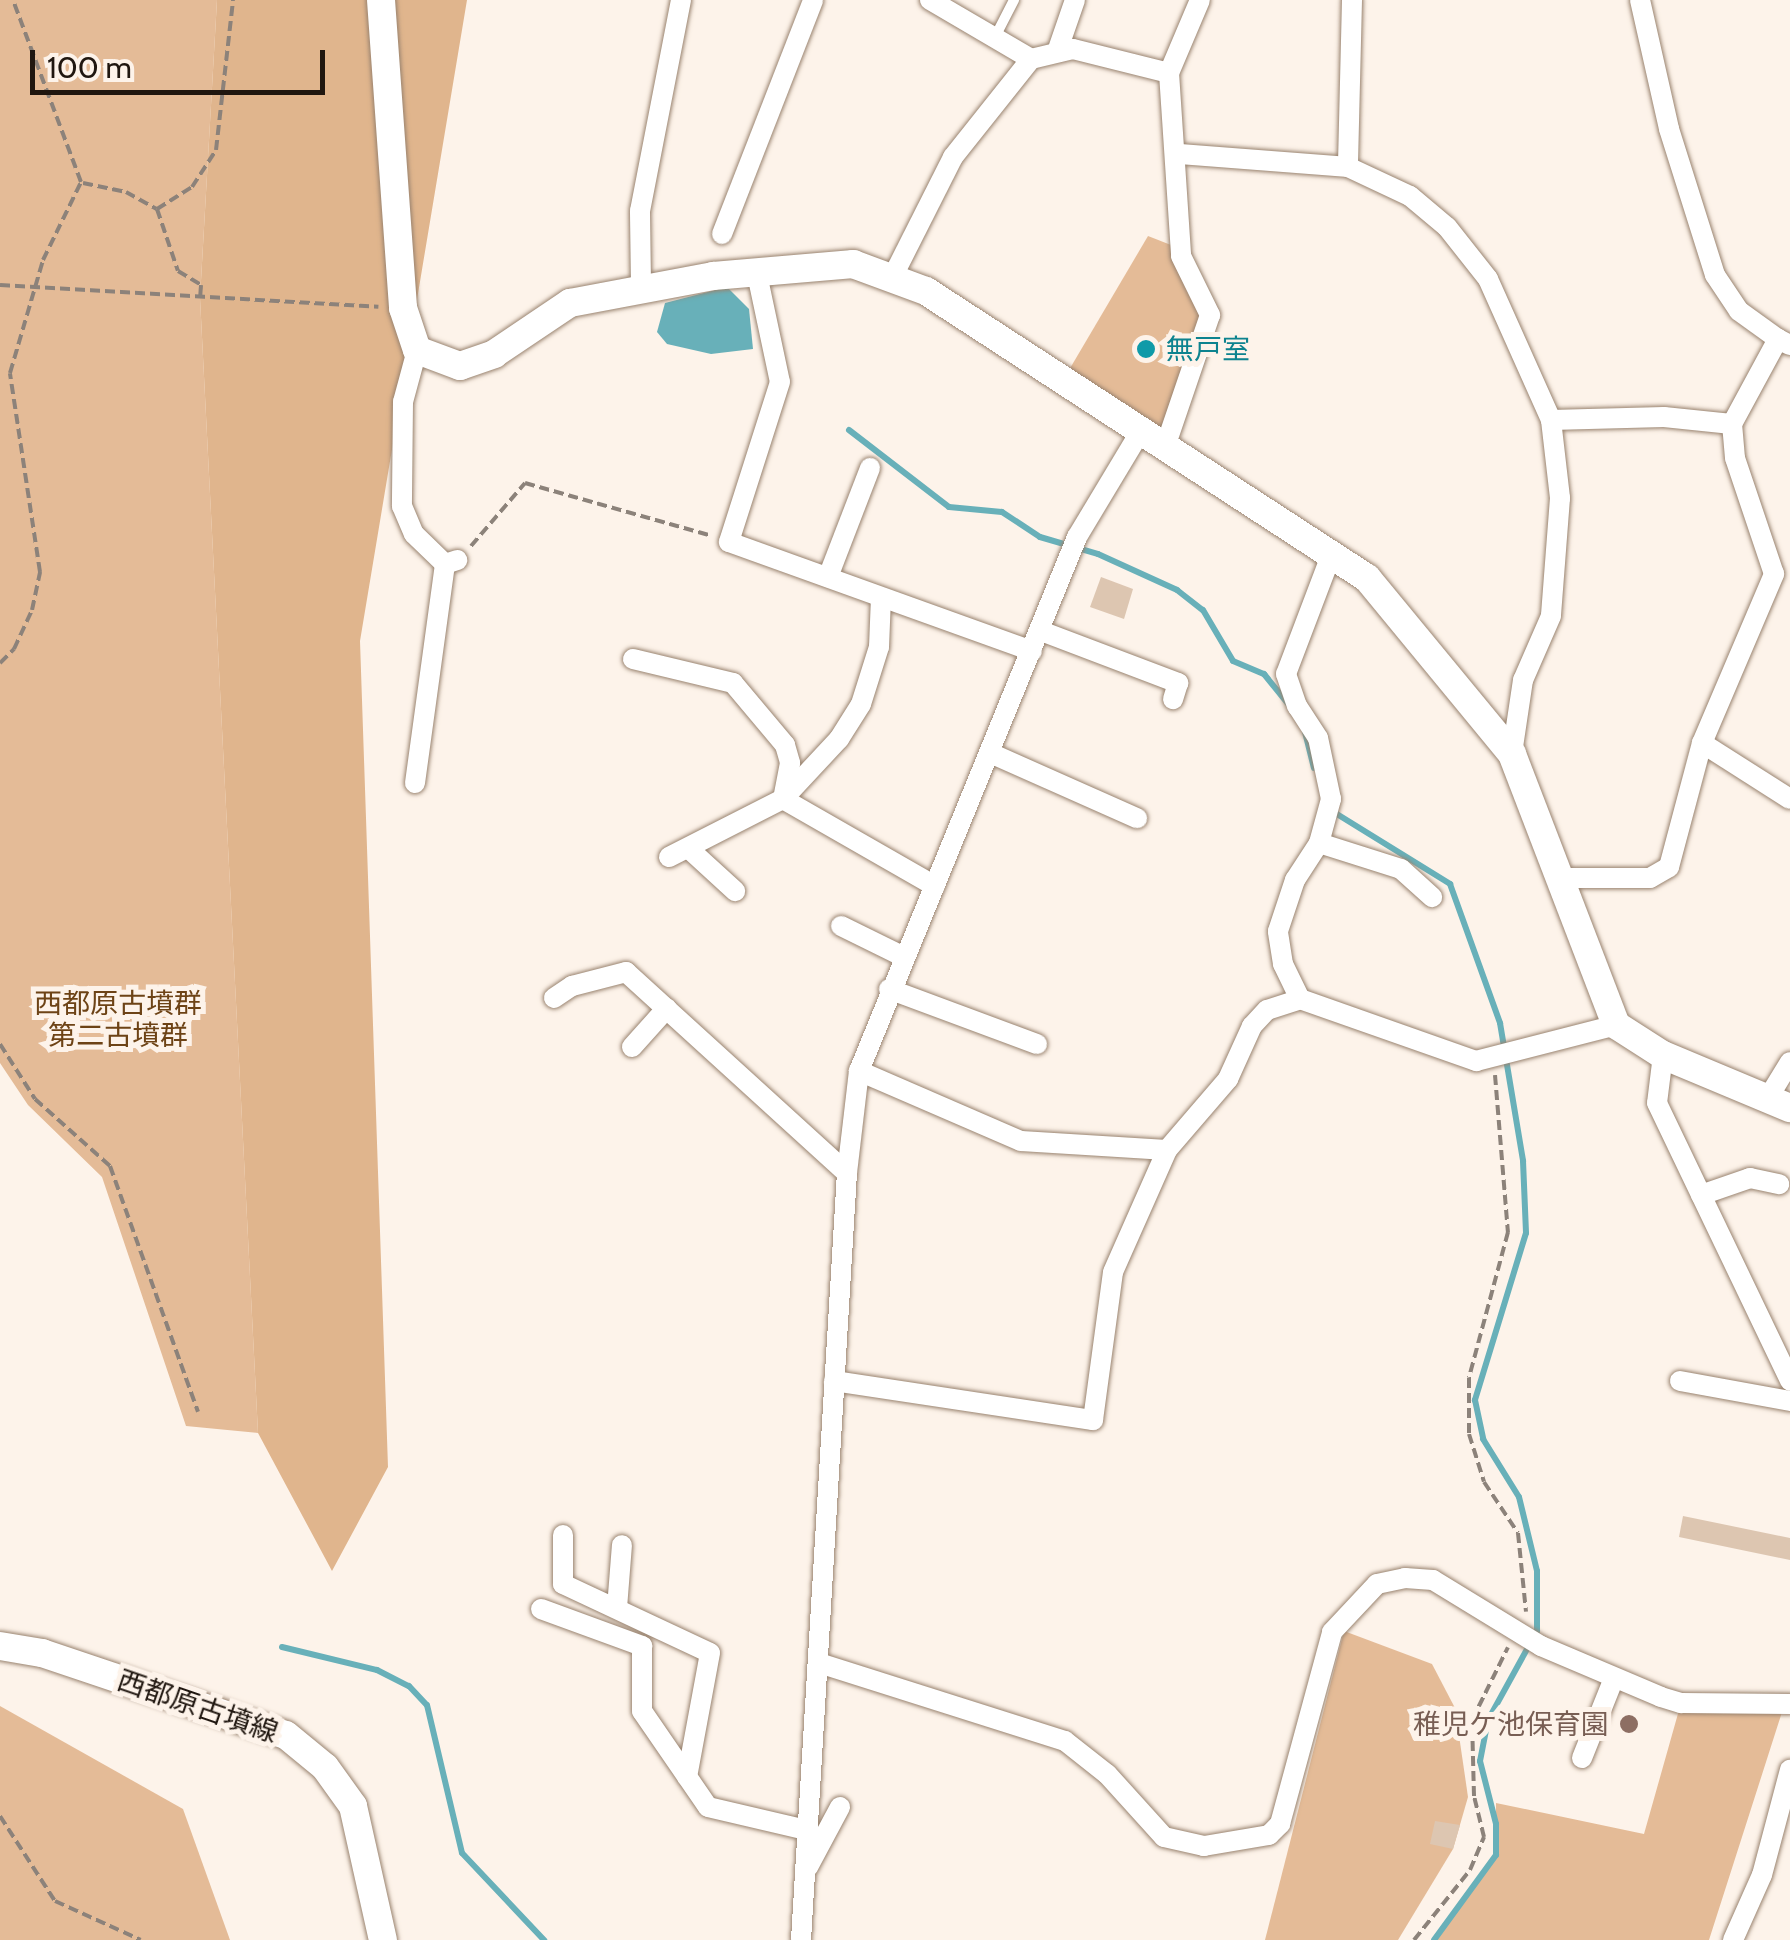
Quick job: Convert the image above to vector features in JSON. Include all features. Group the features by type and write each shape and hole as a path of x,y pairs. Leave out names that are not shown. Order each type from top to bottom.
{"street":[{"path":"382,0 403,308 417,350 403,402 402,506 414,534 451,562 415,782"},
{"path":"641,285 640,211 681,0"},
{"path":"722,234 813,0"},
{"path":"930,0 1031,59"},
{"path":"1058,49 1075,0"},
{"path":"1165,447 1210,315 1181,256 1180,154 1170,74 1200,0"},
{"path":"1348,168 1352,0"},
{"path":"1561,878 1650,878 1669,867 1702,743 1782,574 1735,458 1732,424 1784,342 1739,311 1716,275 1669,129 1640,0"},
{"path":"893,276 953,157 1031,59 1058,49 1170,74"},
{"path":"1180,154 1348,168 1410,196 1447,227 1488,279 1551,420 1560,498 1551,616 1524,680 1512,754"},
{"path":"417,350 460,366 494,354 570,304 641,285 853,264 926,291 1366,578 1512,754 1616,1026 1663,1055 1779,1103 1790,1062"},
{"path":"757,274 780,382 729,542 881,598 1178,683 1173,699"},
{"path":"1551,420 1664,417 1732,424"},
{"path":"801,1940 847,1173 860,1071 889,990 1074,546 1140,434"},
{"path":"828,577 870,468"},
{"path":"1300,998 1283,964 1278,930 1295,880 1323,834 1331,799 1318,738 1296,706 1286,674 1332,554"},
{"path":"735,891 679,852 782,799 862,704 879,647 881,598"},
{"path":"634,658 733,684 784,745 790,763 782,799"},
{"path":"1702,743 1787,791"},
{"path":"990,753 1137,818"},
{"path":"782,799 935,886"},
{"path":"1323,834 1401,869 1432,896"},
{"path":"842,926 904,957"},
{"path":"554,998 572,986 626,972 847,1173"},
{"path":"889,990 1037,1044"},
{"path":"834,1380 1092,1420 1113,1272 1167,1150 1228,1079 1252,1026 1267,1010 1300,998 1476,1061 1616,1026"},
{"path":"632,1047 666,1008"},
{"path":"1663,1055 1657,1104 1790,1381"},
{"path":"860,1071 1021,1142 1167,1150"},
{"path":"1701,1195 1750,1178 1779,1184"},
{"path":"1680,1381 1790,1401"},
{"path":"563,1534 563,1584 710,1653 687,1778"},
{"path":"617,1608 622,1545"},
{"path":"819,1663 1065,1742 1107,1774 1164,1837 1204,1846 1270,1835 1280,1824 1332,1632 1378,1584 1432,1580 1541,1646 1681,1703 1790,1704"},
{"path":"541,1609 642,1646 642,1711 708,1807 806,1830"},
{"name":"西都原古墳線","path":"0,1646 42,1653 286,1735 325,1767 353,1806 383,1940"},
{"path":"1582,1758 1614,1678"},
{"path":"1733,1940 1762,1876 1790,1770"},
{"path":"807,1869 840,1807"}],"lane":[{"path":"994,38 1014,0"}],"path":[{"path":"0,663 14,649 32,610 40,572 10,374 44,260 81,182 13,0"},
{"path":"156,209 192,188 216,150 233,0"},
{"path":"81,182 126,192 156,209 178,271 201,284 200,298"},
{"path":"0,285 403,308"},
{"path":"451,562 524,483 729,542"},
{"path":"0,1044 35,1099 110,1166 198,1412"},
{"path":"1414,1940 1470,1870 1484,1838 1474,1796 1472,1720 1527,1610 1518,1533 1484,1482 1469,1434 1469,1378 1508,1232 1502,1055"},
{"path":"0,1816 55,1901 141,1940"}],"green space":[{"name":"西都原古墳群 第二古墳群","path":"0,0 217,0 200,298 258,1433 186,1426 102,1177 28,1105 0,1063"},
{"path":"1148,236 1171,245 1203,313 1164,431 1069,370"},
{"path":"1344,1631 1432,1664 1455,1708 1468,1797 1453,1849 1398,1940 1265,1940"},
{"path":"1681,1703 1783,1709 1709,1940 1434,1940 1496,1855 1496,1803 1644,1834"},
{"path":"0,1706 183,1809 230,1940 0,1940"}],"shaded area":[{"path":"217,0 467,0 360,641 388,1467 332,1571 258,1433 200,298"}],"water":[{"path":"727,287 749,309 753,349 711,354 667,344 657,332 665,303"}],"building":[{"path":"1101,577 1133,589 1124,619 1090,607"},
{"path":"1683,1516 1790,1538 1790,1560 1679,1537"},
{"path":"1435,1821 1460,1825 1453,1849 1430,1844"}],"waterway":[{"path":"849,430 949,507 1002,512 1040,537 1098,554 1177,590 1203,610 1233,661 1264,674 1289,705"},
{"path":"1305,732 1314,768"},
{"path":"1332,811 1450,884 1500,1023 1523,1161 1526,1233 1475,1400 1483,1439 1519,1497 1537,1571 1537,1631 1488,1720 1480,1761 1496,1824 1496,1855 1434,1940"},
{"path":"282,1647 377,1670 409,1686 427,1705 462,1853 544,1940"}],"place":[{"name":"無戸室","path":"1146,349"},
{"name":"稚児ケ池保育園","path":"1629,1724"}]}
